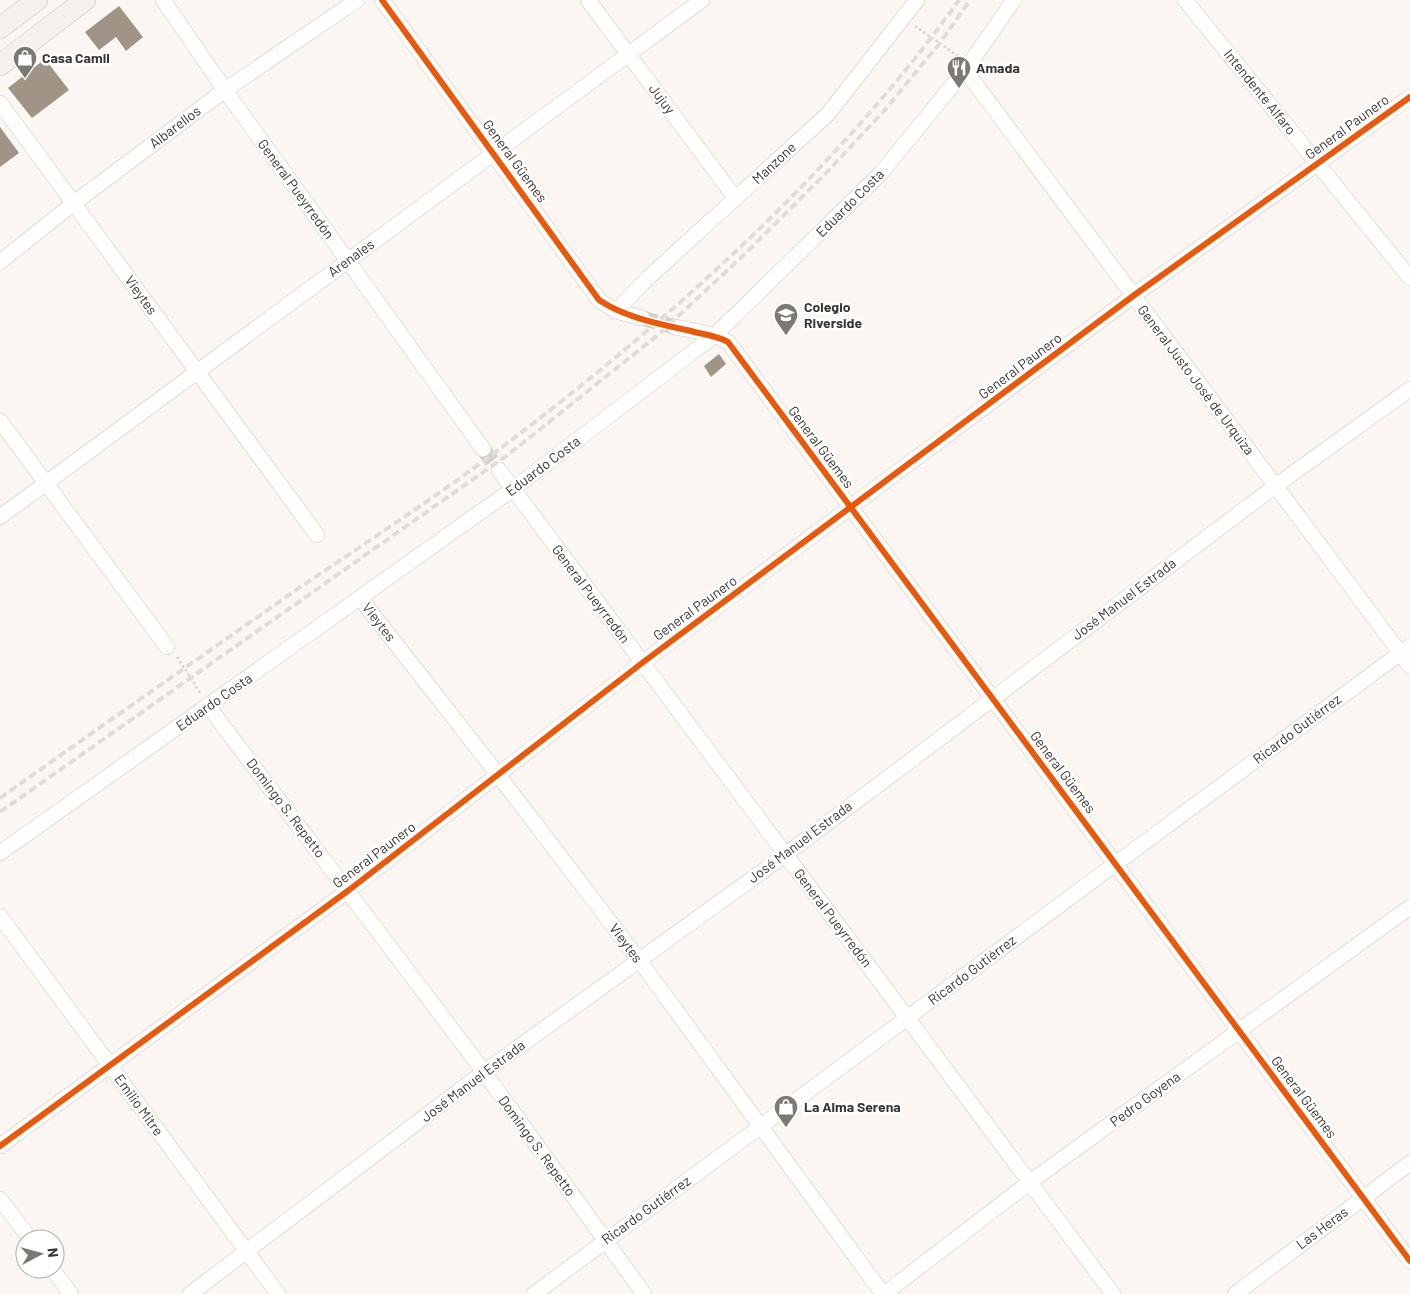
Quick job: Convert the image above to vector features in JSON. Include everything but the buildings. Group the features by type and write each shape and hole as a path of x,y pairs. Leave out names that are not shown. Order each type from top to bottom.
{"main road":[{"path":"0,28 37,0"},
{"path":"0,65 84,0"}],"street":[{"name":"General Pueyrredón","path":"163,0 225,90 483,449"},
{"name":"Albarellos","path":"0,262 74,203 225,90 357,0"},
{"name":"General Güemes","path":"382,0 494,152 599,300 616,311 642,318"},
{"name":"Jujuy","path":"588,0 736,199"},
{"name":"Arenales","path":"0,517 702,0"},
{"name":"Manzone","path":"616,311 650,277 828,114 917,0"},
{"name":"Eduardo Costa","path":"0,853 513,489 715,335 881,173 967,67 1014,0"},
{"name":"Intendente Alfaro","path":"1186,0 1410,278"},
{"name":"General Justo José de Urquiza","path":"967,67 1274,487 1405,649 1410,666"},
{"name":"General Paunero","path":"0,1146 349,890 499,776 642,663 851,509 1133,296 1410,97"},
{"name":"Vieytes","path":"0,103 317,535"},
{"name":"General Güemes","path":"675,327 715,335 728,342 1410,1261"},
{"name":"José Manuel Estrada","path":"190,1294 484,1072 785,854 1274,487 1410,389"},
{"path":"0,421 167,647"},
{"name":"General Pueyrredón","path":"499,470 1113,1294"},
{"name":"Vieytes","path":"360,598 639,960 883,1294"},
{"name":"Ricardo Gutiérrez","path":"534,1294 604,1240 761,1127 1405,649"},
{"name":"Domingo S. Repetto","path":"208,706 349,890 484,1072 644,1294"},
{"name":"Pedro Goyena","path":"883,1294 1030,1182 1410,907"},
{"name":"Emilio Mitre","path":"0,916 278,1294"},
{"name":"Las Heras","path":"1235,1294 1410,1163"},
{"path":"0,1199 22,1229"},
{"path":"59,1279 70,1294"}],"path":[{"path":"903,18 967,67"},
{"path":"167,647 171,648 208,706"}],"tunnel":[{"path":"642,318 675,327"},
{"path":"483,449 499,470"}],"railway":[{"path":"0,798 299,588 452,484 564,399 626,348 688,296 805,183 860,124 911,63 959,0"},
{"path":"0,812 509,454 658,335 746,253 829,170 884,111 940,43 970,0"}],"cycle path":[{"path":"382,0 599,300 632,316 714,336 728,342 1410,1261"},
{"path":"0,1146 349,890 642,663 1133,296 1410,97"}],"place":[{"name":"Casa Camil","path":"25,79"},
{"name":"Amada","path":"959,89"},
{"name":"Colegio Riverside","path":"786,336"},
{"name":"La Alma Serena","path":"786,1128"}]}
